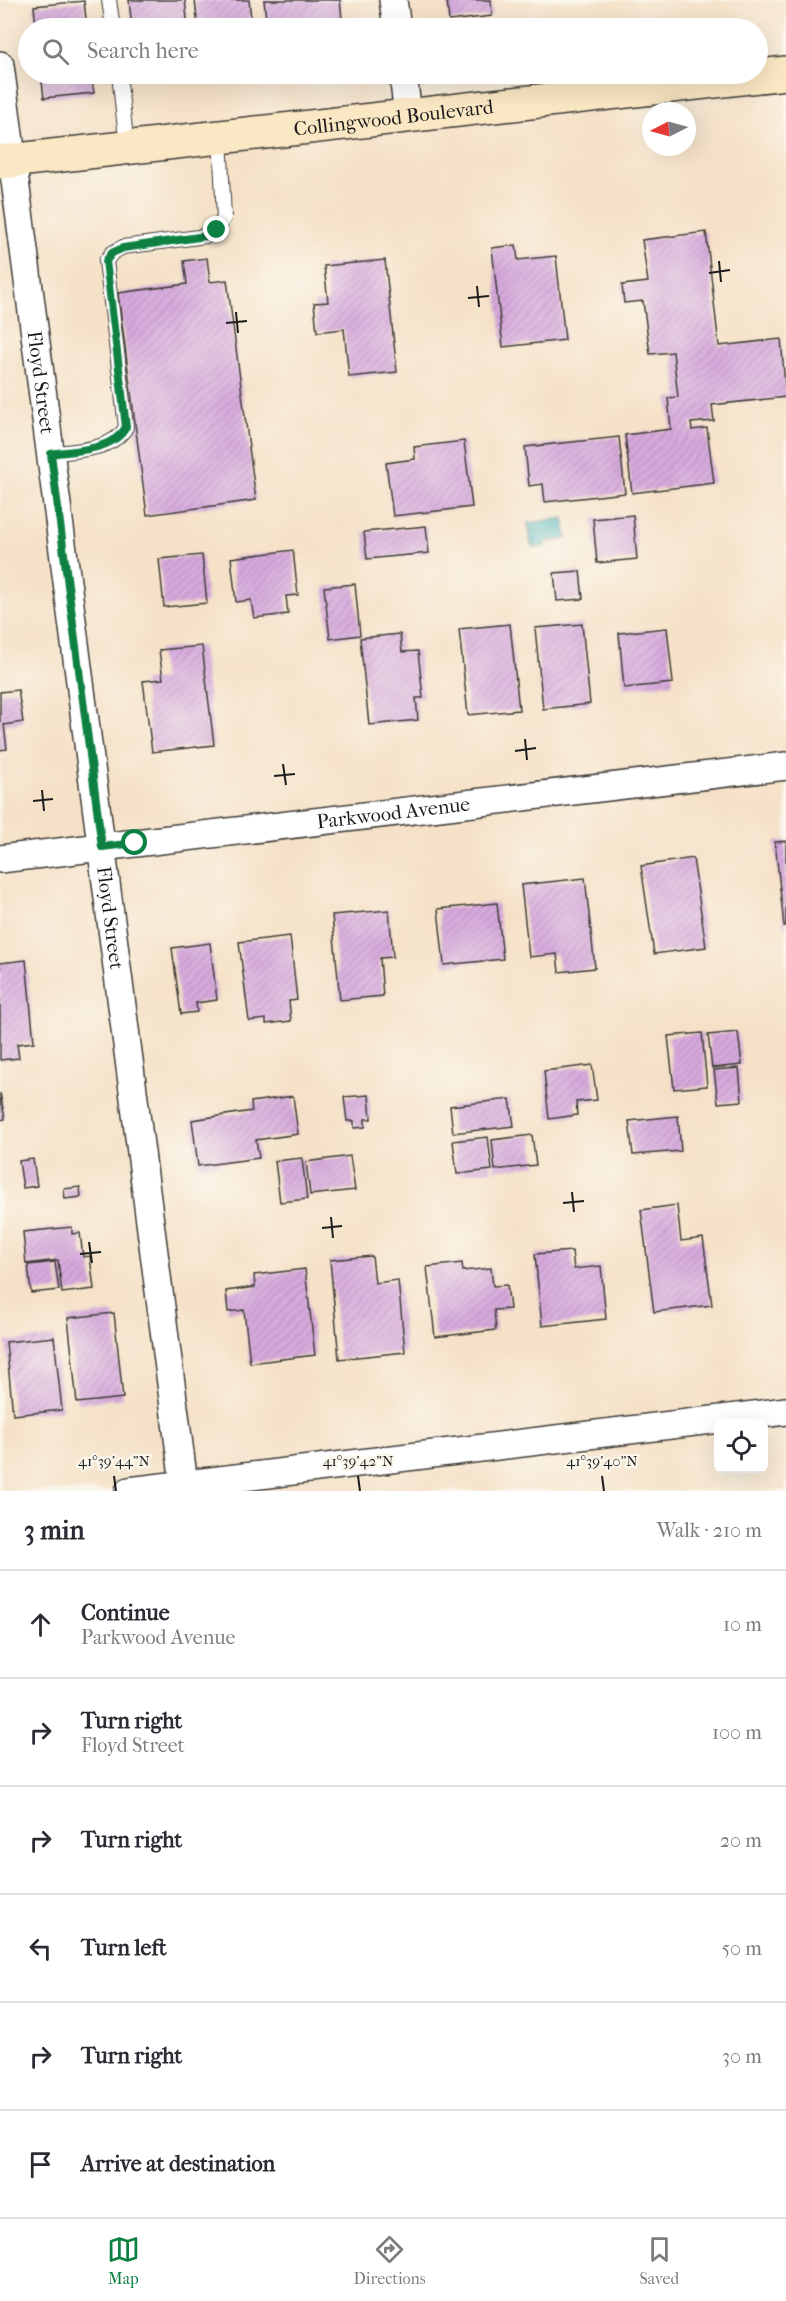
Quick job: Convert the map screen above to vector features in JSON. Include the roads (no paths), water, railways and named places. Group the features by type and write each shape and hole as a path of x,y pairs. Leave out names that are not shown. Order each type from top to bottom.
{"main road":[{"name":"Collingwood Boulevard","path":"768,76 786,74"},
{"name":"Collingwood Boulevard","path":"6,161 696,84"}],"street":[{"path":"393,0 396,18"},
{"name":"Floyd Street","path":"0,65 6,161 51,454 184,1484"},
{"path":"404,84 408,116"},
{"name":"Parkwood Avenue","path":"0,859 786,766"},
{"path":"129,1491 786,1411"}],"lane":[{"path":"109,0 112,18"},
{"path":"120,84 127,148"},
{"path":"51,454 110,443 120,438 126,427 106,261 112,253 123,248 206,236 217,230 224,218 220,137"}],"water":[{"path":"564,518 567,539 545,542 545,547 534,548 531,545 528,523"}]}
